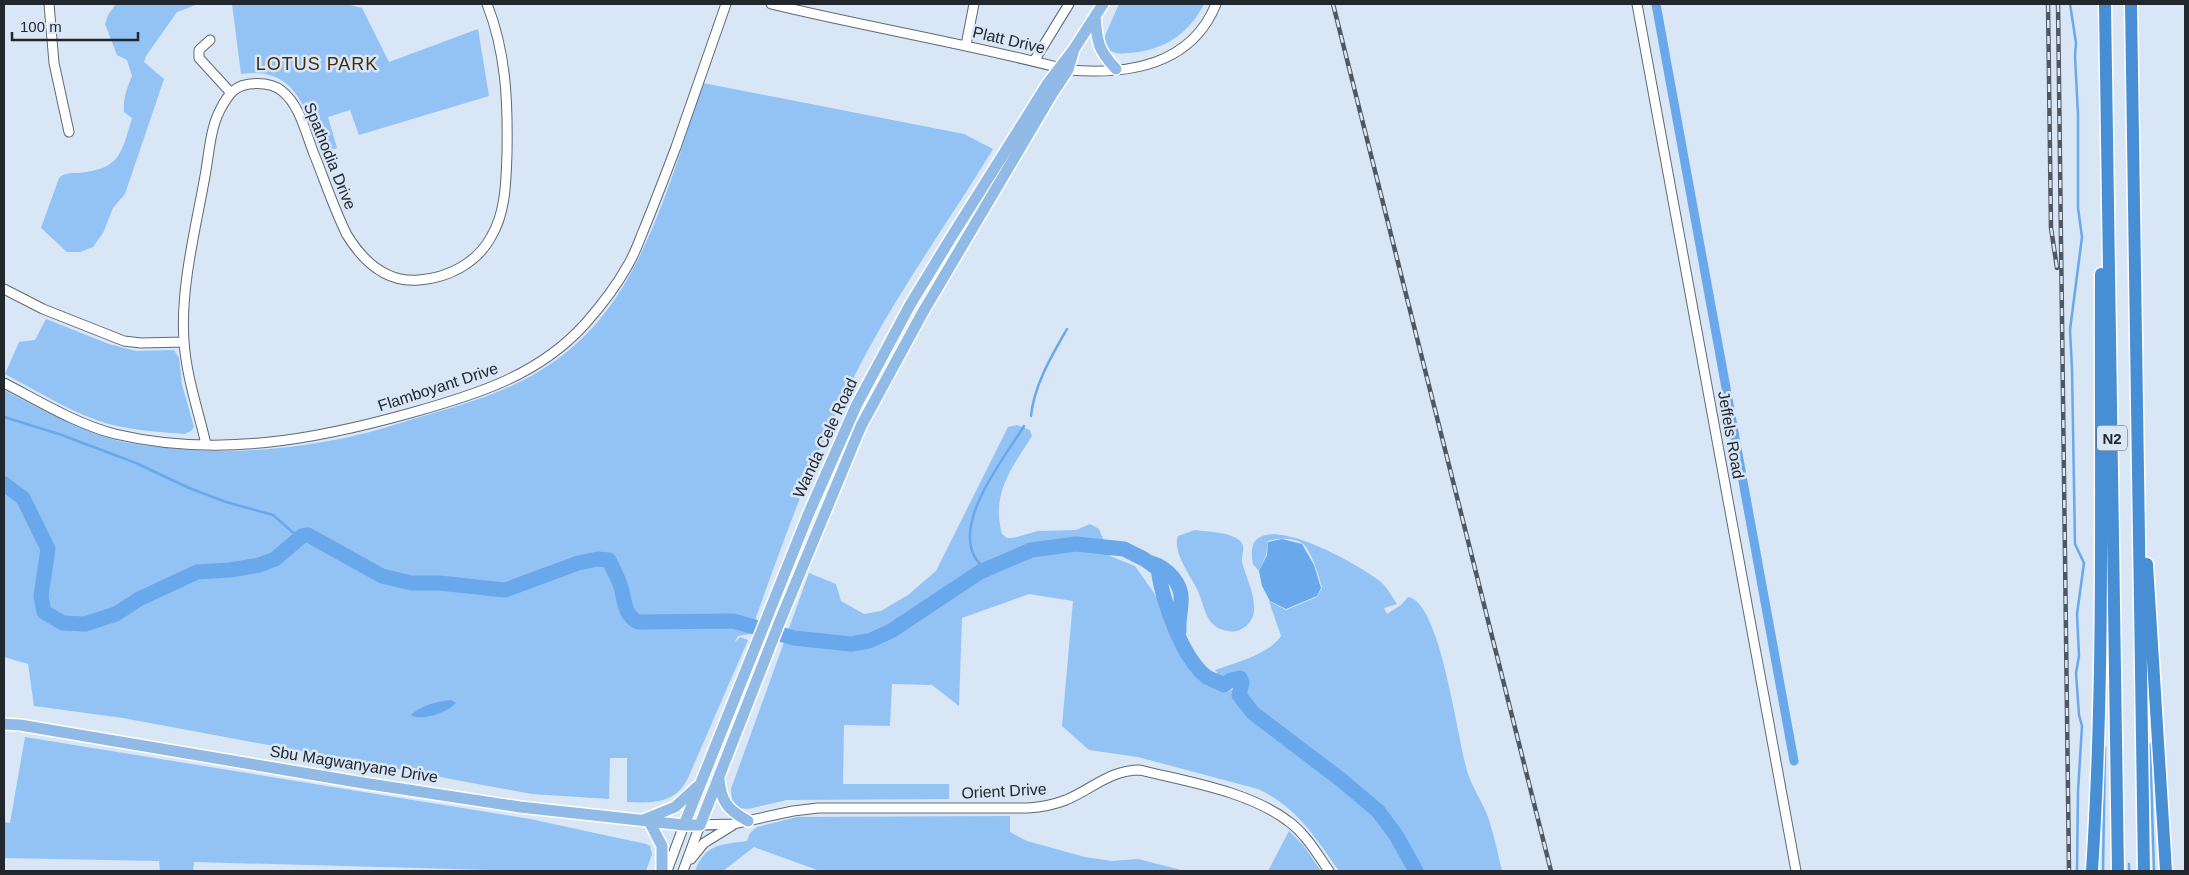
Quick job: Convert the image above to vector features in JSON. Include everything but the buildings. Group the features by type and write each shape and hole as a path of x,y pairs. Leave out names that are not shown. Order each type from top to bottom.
{"highway":[{"name":"N2","path":"2105,4 2118,871"},
{"name":"N2","path":"2131,4 2144,871"},
{"path":"2092,871 2097,792 2100,676 2101,253 2102,242 2108,230"},
{"path":"2138,454 2146,550 2166,871"}],"main road":[{"name":"Wanda Cele Road","path":"700,825 780,621 861,426 923,312 1074,49 1102,4"},
{"path":"1095,16 1097,43 1101,52 1116,69"},
{"name":"Wanda Cele Road","path":"684,825 835,451 882,357 952,236 1063,69"},
{"name":"Sbu Magwanyane Drive","path":"4,724 20,725 520,807 684,825 700,825"},
{"path":"719,774 720,794 724,802 737,816 748,821"},
{"path":"662,871 662,846 645,821 675,807 692,793 702,780"}],"street":[{"path":"49,4 54,62 69,132"},
{"name":"Spathodia Drive","path":"231,93 245,85 265,84 282,90 290,98 302,123 338,217 356,251 368,264 384,273 400,278 416,280 443,276 468,263 490,240 502,209 506,182 508,121 505,76 497,33 487,4"},
{"name":"Flamboyant Drive","path":"4,383 60,412 112,433 166,442 206,444 270,443 363,427 449,403 490,388 529,370 562,346 584,324 629,265 659,193 726,4"},
{"name":"Platt Drive","path":"771,4 857,25 966,45 1063,69 1143,67 1170,57 1196,39 1216,4"},
{"path":"966,45 974,4"},
{"path":"1034,61 1069,4"},
{"name":"Jeffels Road","path":"1637,4 1796,871"},
{"path":"206,444 192,388 184,342 183,316 190,254 215,121 220,109 231,93 199,58 199,50 210,40"},
{"path":"4,289 43,309 124,341 141,343 184,342"},
{"name":"Orient Drive","path":"700,825 733,824 793,811 818,808 1028,808 1049,806 1068,799 1125,770 1140,770 1238,796 1264,805 1290,822 1329,871"},
{"path":"684,870 704,843 733,824"},
{"name":"Wanda Cele Road","path":"667,871 684,825"},
{"name":"Wanda Cele Road","path":"684,870 700,825"}],"shaded area":[{"path":"116,4 198,4 177,12 146,56 144,62 164,79 125,194 113,208 103,233 93,247 80,252 67,252 41,228 59,178 63,175 92,171 111,164 121,151 132,118 124,112 124,102 132,76 127,60 117,55 105,24 108,15"},
{"path":"232,4 346,4 362,8 389,62 478,29 489,96 359,135 350,110 328,117 337,148 323,153 304,107 297,95 287,84 275,77 260,73 241,74"},
{"path":"1119,4 1204,4 1191,24 1174,39 1153,49 1123,53 1109,50 1104,38"},
{"path":"703,83 964,134 993,149 888,314 841,403 799,501 750,634 738,636 734,643 740,637 748,640 688,778 677,793 654,802 627,802 627,758 610,758 609,799 532,794 123,718 34,706 28,664 4,657 4,390 72,424 115,440 138,445 244,451 309,444 360,434 464,404 512,386 534,375 575,345 595,325 614,300 631,272 660,210"},
{"path":"46,319 109,344 136,351 174,350 179,358 182,385 194,427 191,431 184,434 130,428 106,423 76,412 5,374 19,342 35,340"},
{"path":"1017,425 1030,430 1032,436 1010,471 1001,494 999,520 1002,534 1007,538 1013,538 1038,531 1076,530 1090,524 1099,529 1110,556 1135,566 1154,593 1168,620 1185,664 1205,684 1225,692 1246,685 1243,678 1244,673 1233,672 1226,679 1221,678 1215,670 1260,653 1275,643 1281,636 1269,601 1286,610 1317,597 1322,588 1309,552 1303,544 1295,540 1276,539 1268,541 1266,555 1259,571 1253,564 1252,550 1253,545 1262,536 1277,534 1295,538 1337,555 1371,575 1383,584 1397,604 1384,608 1387,614 1401,605 1408,597 1420,605 1430,622 1439,647 1468,774 1488,817 1502,871 1339,871 1304,824 1283,804 1258,789 1138,757 1089,750 1062,726 1073,601 1029,594 962,618 959,706 932,685 892,684 890,726 844,725 843,784 949,784 949,799 787,800 748,809 738,808 732,802 731,789 809,573 836,584 841,601 864,614 881,611 908,595 936,571 1008,427"},
{"path":"1195,530 1230,535 1239,540 1243,545 1242,562 1252,592 1254,610 1249,623 1239,630 1232,632 1220,629 1210,621 1197,589 1183,563 1177,549 1178,536"},
{"path":"1282,539 1302,544 1314,565 1321,588 1317,596 1286,609 1270,601 1262,586 1259,571 1267,555 1268,542"},
{"path":"451,700 456,703 441,713 428,717 415,717 411,715 430,704"},
{"path":"25,737 530,819 646,844 650,846 652,854 646,871 528,871 194,862 193,871 160,871 159,861 4,858 4,822 10,823"},
{"path":"1010,816 1010,832 1027,841 1085,857 1112,861 1138,859 1185,871 820,871 754,847 723,871 695,871 699,862 709,850 729,843 747,841 750,833 757,827 797,817"},
{"path":"1289,831 1303,845 1321,871 1268,871"}],"waterway":[{"path":"1656,4 1794,761"},
{"path":"2070,4 2076,43 2078,208 2082,237 2070,330 2075,544 2084,563 2077,614 2079,656 2076,673 2079,715 2082,726 2078,791 2077,871"},
{"path":"1031,416 1040,382 1067,329"},
{"path":"4,417 59,434 136,463 189,488 226,502 273,515 297,536 302,536"},
{"path":"987,569 976,559 970,544 971,527 984,490 1024,426"},
{"path":"4,484 23,498 48,549 41,596 44,612 63,623 85,624 116,614 139,599 197,572 230,570 259,565 275,559 302,536 308,535 382,576 411,583 439,583 505,590 578,563 598,559 609,560 620,584 628,612 638,622 733,621 794,638 851,644 869,641 891,631 980,572 1031,550 1076,544 1124,549 1144,559 1158,569 1164,596 1175,628 1189,657 1198,668 1207,677 1224,685 1231,680 1240,678 1242,683 1239,695 1253,713 1340,779 1378,811 1396,835 1416,871"},
{"path":"1151,563 1168,573 1180,589 1179,631"},
{"path":"2150,744 2154,871"},
{"path":"2103,871 2105,747"},
{"path":"2129,864 2129,871"}],"railway":[{"path":"1333,4 1551,871"},
{"path":"2048,4 2051,228 2057,268"},
{"path":"2058,4 2069,871"}],"district":[{"name":"LOTUS PARK","path":"317,64"}]}
